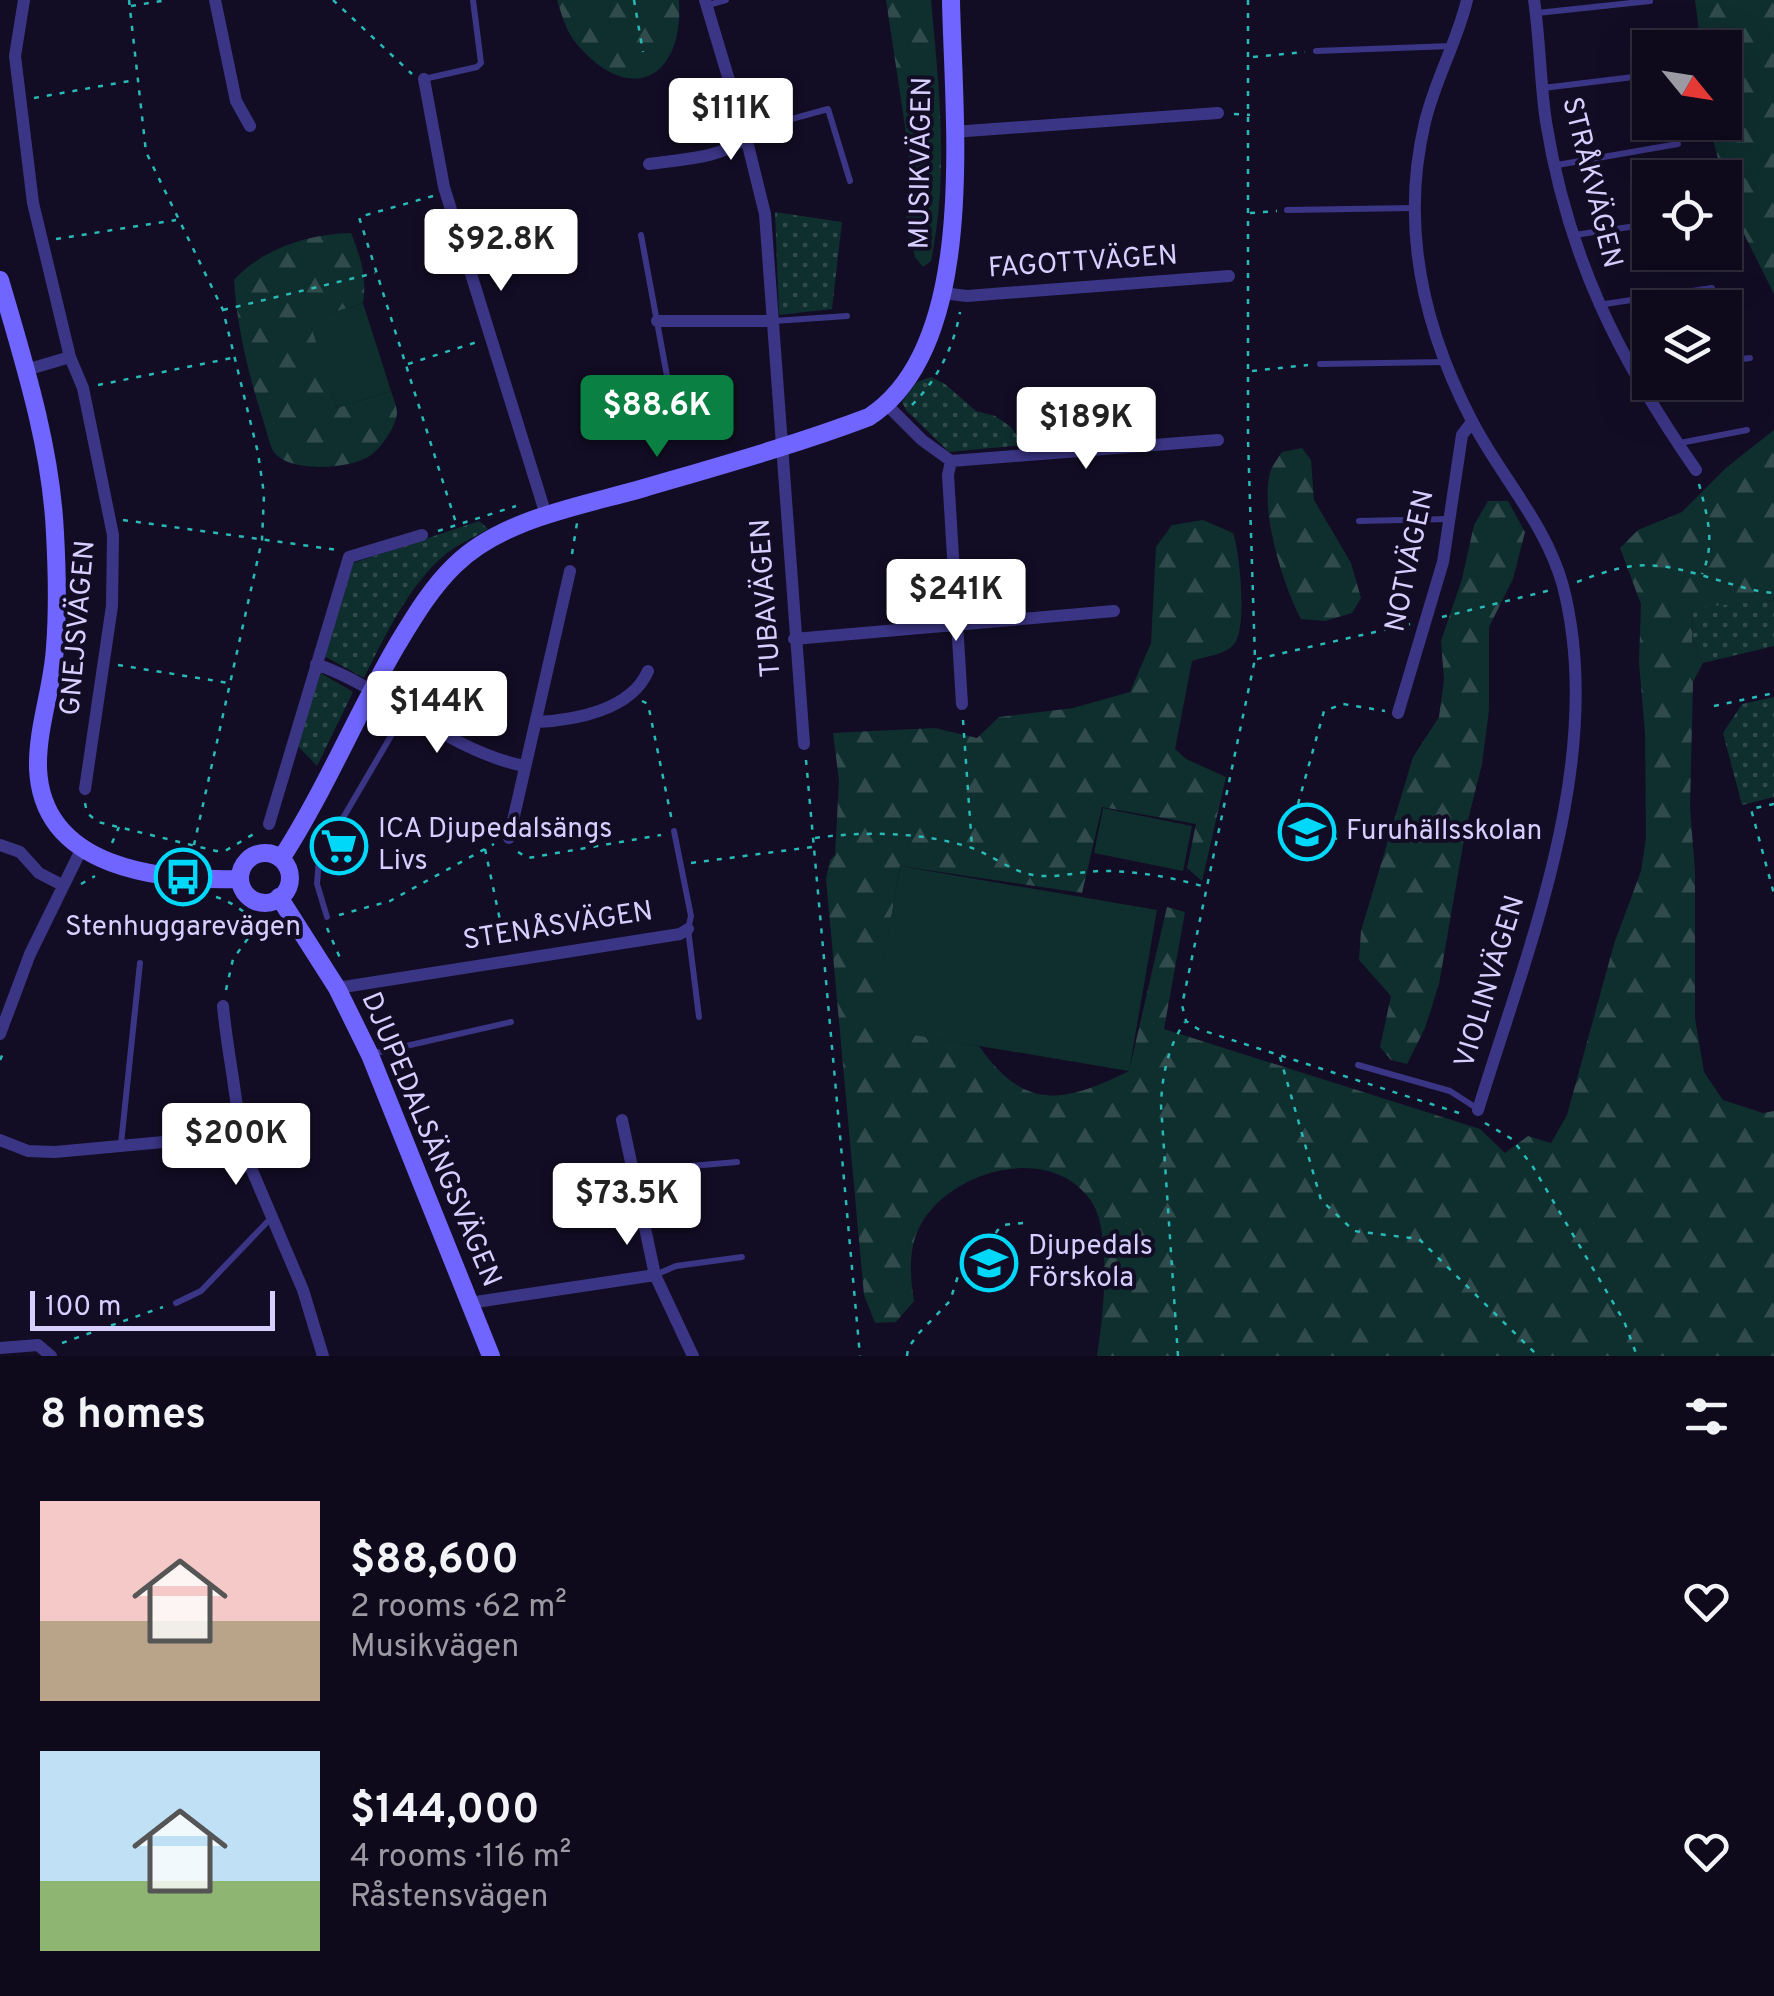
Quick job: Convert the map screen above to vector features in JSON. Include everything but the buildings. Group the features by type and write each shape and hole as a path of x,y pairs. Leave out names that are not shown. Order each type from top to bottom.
{"street":[{"name":"GNEJSVÄGEN","path":"24,0 15,56 40,242 70,357 83,388 112,521 112,606 85,789"},
{"path":"215,0 236,101 250,126"},
{"name":"MUSIKVÄGEN","path":"893,411 931,336 942,292 954,195 950,0"},
{"name":"VIOLINVÄGEN","path":"1467,0 1426,120 1412,208 1423,292 1445,362 1472,422 1546,542 1563,587 1574,670 1570,790 1554,857 1478,1110"},
{"name":"TUBAVÄGEN","path":"706,3 746,136 764,214 804,744"},
{"name":"STRÅKVÄGEN","path":"1535,7 1542,88 1572,235 1597,305 1632,370"},
{"path":"424,79 446,192 544,507"},
{"path":"953,132 1218,113"},
{"path":"650,164 719,153 734,148 746,136"},
{"name":"FAGOTTVÄGEN","path":"942,292 962,295 1229,276"},
{"path":"0,280 43,443 55,530 56,649 38,772 50,812 81,850 100,861 155,874 240,879"},
{"path":"656,321 772,321"},
{"path":"26,370 70,357"},
{"name":"STRÅKVÄGEN","path":"1650,400 1696,470"},
{"path":"281,860 414,618 457,562 544,507 580,507 893,411 951,461 1218,440"},
{"name":"NOTVÄGEN","path":"1398,713 1443,562 1462,434 1472,422"},
{"path":"951,461 948,475 962,704"},
{"path":"270,824 349,557 422,535"},
{"path":"509,838 570,571"},
{"path":"794,639 1114,610"},
{"path":"316,664 471,749 524,766"},
{"path":"537,722 598,711 632,696 642,686 648,671"},
{"path":"0,845 20,852 39,873 62,884"},
{"path":"0,1034 30,954 81,850"},
{"path":"268,853 281,860 289,876 286,890 279,898 256,901 245,892 240,879 244,865 254,856 268,853"},
{"name":"DJUPEDALSÄNGSVÄGEN","path":"279,898 336,988 370,1055 491,1356"},
{"name":"STENÅSVÄGEN","path":"336,988 680,934 688,928"},
{"path":"223,1006 237,1110 236,1143 248,1161 303,1290 322,1356"},
{"path":"622,1120 656,1275 693,1356"},
{"path":"0,1140 28,1151 55,1152 218,1137 236,1143"},
{"path":"468,1303 656,1275"},
{"path":"0,1348 38,1345 50,1355"}],"lane":[{"path":"424,79 476,67 481,62 473,0"},
{"path":"706,3 726,0"},
{"path":"1535,7 1650,1"},
{"path":"1316,51 1452,46"},
{"path":"1542,88 1632,77"},
{"path":"746,136 760,128 828,109 850,181"},
{"path":"1556,165 1678,144"},
{"path":"1286,210 1412,208"},
{"path":"1572,235 1632,227"},
{"path":"641,236 667,376"},
{"path":"1597,305 1712,288"},
{"path":"772,321 848,316"},
{"path":"1742,359 1750,358"},
{"path":"1320,364 1445,362"},
{"path":"1678,444 1747,430"},
{"path":"1359,522 1450,518"},
{"path":"327,917 317,884 318,859 405,712"},
{"name":"STENÅSVÄGEN","path":"674,831 691,916 688,928"},
{"path":"688,928 699,1017"},
{"path":"121,1145 140,963"},
{"path":"370,1055 511,1022"},
{"path":"1358,1065 1450,1091 1478,1110"},
{"path":"631,1172 736,1162"},
{"path":"176,1302 201,1291 271,1218"},
{"path":"656,1275 676,1266 742,1258"}],"path":[{"path":"129,0 146,152 223,310 258,453 264,494 262,540 194,846"},
{"path":"130,6 167,0"},
{"path":"332,0 408,72 424,79"},
{"path":"634,0 643,52"},
{"path":"1248,0 1248,439 1256,660 1205,886 1182,1005 1186,1021 1198,1029 1472,1117 1512,1139 1533,1167 1624,1321 1637,1356"},
{"path":"1250,58 1316,51"},
{"path":"20,100 136,80"},
{"path":"1218,113 1250,115"},
{"path":"446,192 359,217 456,524"},
{"path":"1249,213 1286,210"},
{"path":"40,242 178,220"},
{"path":"223,310 376,273"},
{"path":"893,411 927,390 937,374 955,336 962,295"},
{"path":"406,364 492,337"},
{"path":"83,388 234,358"},
{"path":"1250,371 1320,364"},
{"path":"1696,470 1710,529 1708,560 1702,575"},
{"path":"422,535 456,524 544,507"},
{"path":"570,571 580,507"},
{"path":"112,521 132,520 338,550 349,557"},
{"path":"1256,660 1563,587 1634,564 1657,564 1747,589 1774,592"},
{"path":"104,662 230,683"},
{"path":"1714,706 1774,692"},
{"path":"632,696 648,704 674,831"},
{"path":"962,704 972,848"},
{"path":"1337,839 1297,827 1298,804 1324,711 1342,704 1398,713"},
{"path":"804,744 860,1356"},
{"path":"85,789 88,813 98,822 194,846 225,851 270,824"},
{"path":"1774,804 1751,810 1774,894"},
{"path":"814,838 846,834 937,840 972,848 1028,875 1049,878 1101,871 1167,876 1205,886"},
{"path":"680,864 814,846"},
{"path":"485,848 508,959"},
{"path":"223,1006 233,959 259,924"},
{"path":"1178,1356 1161,1105 1175,1037 1186,1021"},
{"path":"1280,1056 1321,1200 1354,1231 1419,1239 1538,1356"},
{"path":"907,1356 918,1333 950,1301 958,1276 983,1257 1003,1226 1024,1223"},
{"path":"50,1355 69,1338 176,1302"}],"green space":[{"path":"557,0 679,0 672,49 663,66 649,75 633,79 615,75 576,43"},
{"path":"886,0 931,0 941,164 931,261 923,267 915,257 906,221 909,153"},
{"path":"1695,0 1774,0 1774,294 1742,230 1742,160 1718,160 1713,140 1742,140 1742,30 1699,30"},
{"path":"775,212 842,222 832,309 779,315"},
{"path":"351,233 362,268 363,303 310,320 337,408 391,391 396,419 391,431 368,457 333,466 305,466 282,459 269,442 244,352 234,280 273,251 319,236"},
{"path":"363,303 391,391 337,408 309,320"},
{"path":"931,377 976,411 995,416 1010,426 1024,445 949,452 902,402 917,382"},
{"path":"1774,430 1774,600 1693,608 1692,641 1703,663 1693,682 1690,808 1695,871 1695,1018 1704,1072 1723,1100 1763,1113 1774,1111 1774,1356 1097,1356 1104,1278 1099,1218 1093,1204 1076,1185 1054,1173 1029,1168 978,1177 934,1206 913,1244 914,1301 896,1322 875,1323 864,1295 826,879 835,855 839,781 833,733 935,728 977,738 999,717 1073,708 1130,692 1151,643 1156,547 1172,525 1203,520 1233,533 1241,589 1239,634 1226,650 1192,661 1175,749 1186,759 1226,777 1202,881 1187,868 1196,824 1102,807 1082,893 900,866 873,1027 979,1046 1013,1082 1030,1091 1065,1095 1106,1082 1129,1071 1167,907 1185,912 1164,1029 1480,1129 1505,1153 1528,1136 1551,1143 1567,1115 1614,944 1641,871 1646,837 1645,733 1639,662 1641,604 1620,548 1638,530 1682,512 1727,467"},
{"path":"1302,448 1311,460 1314,500 1351,563 1361,598 1352,613 1325,621 1301,619 1281,568 1268,507 1271,470 1282,452"},
{"path":"1488,501 1508,501 1525,532 1513,579 1489,627 1489,710 1482,764 1466,828 1439,984 1425,1028 1407,1064 1391,1060 1380,1047 1391,996 1359,960 1361,931 1413,757 1439,717 1444,679 1441,641 1462,579 1474,525"},
{"path":"479,521 488,529 447,553 421,580 389,628 364,678 324,656 353,563"},
{"path":"1774,600 1774,646 1703,663 1692,641 1693,607"},
{"path":"319,672 353,692 317,766 296,744"},
{"path":"1774,697 1774,797 1742,805 1723,733 1742,704"},
{"path":"1103,808 1192,826 1183,871 1094,853"},
{"path":"900,866 1157,910 1129,1071 872,1028"}],"place":[{"name":"Furuhällsskolan","path":"1307,832"},
{"name":"ICA Djupedalsängs Livs","path":"339,846"},
{"name":"Stenhuggarevägen","path":"183,877"},
{"name":"Djupedals Förskola","path":"989,1263"}]}
